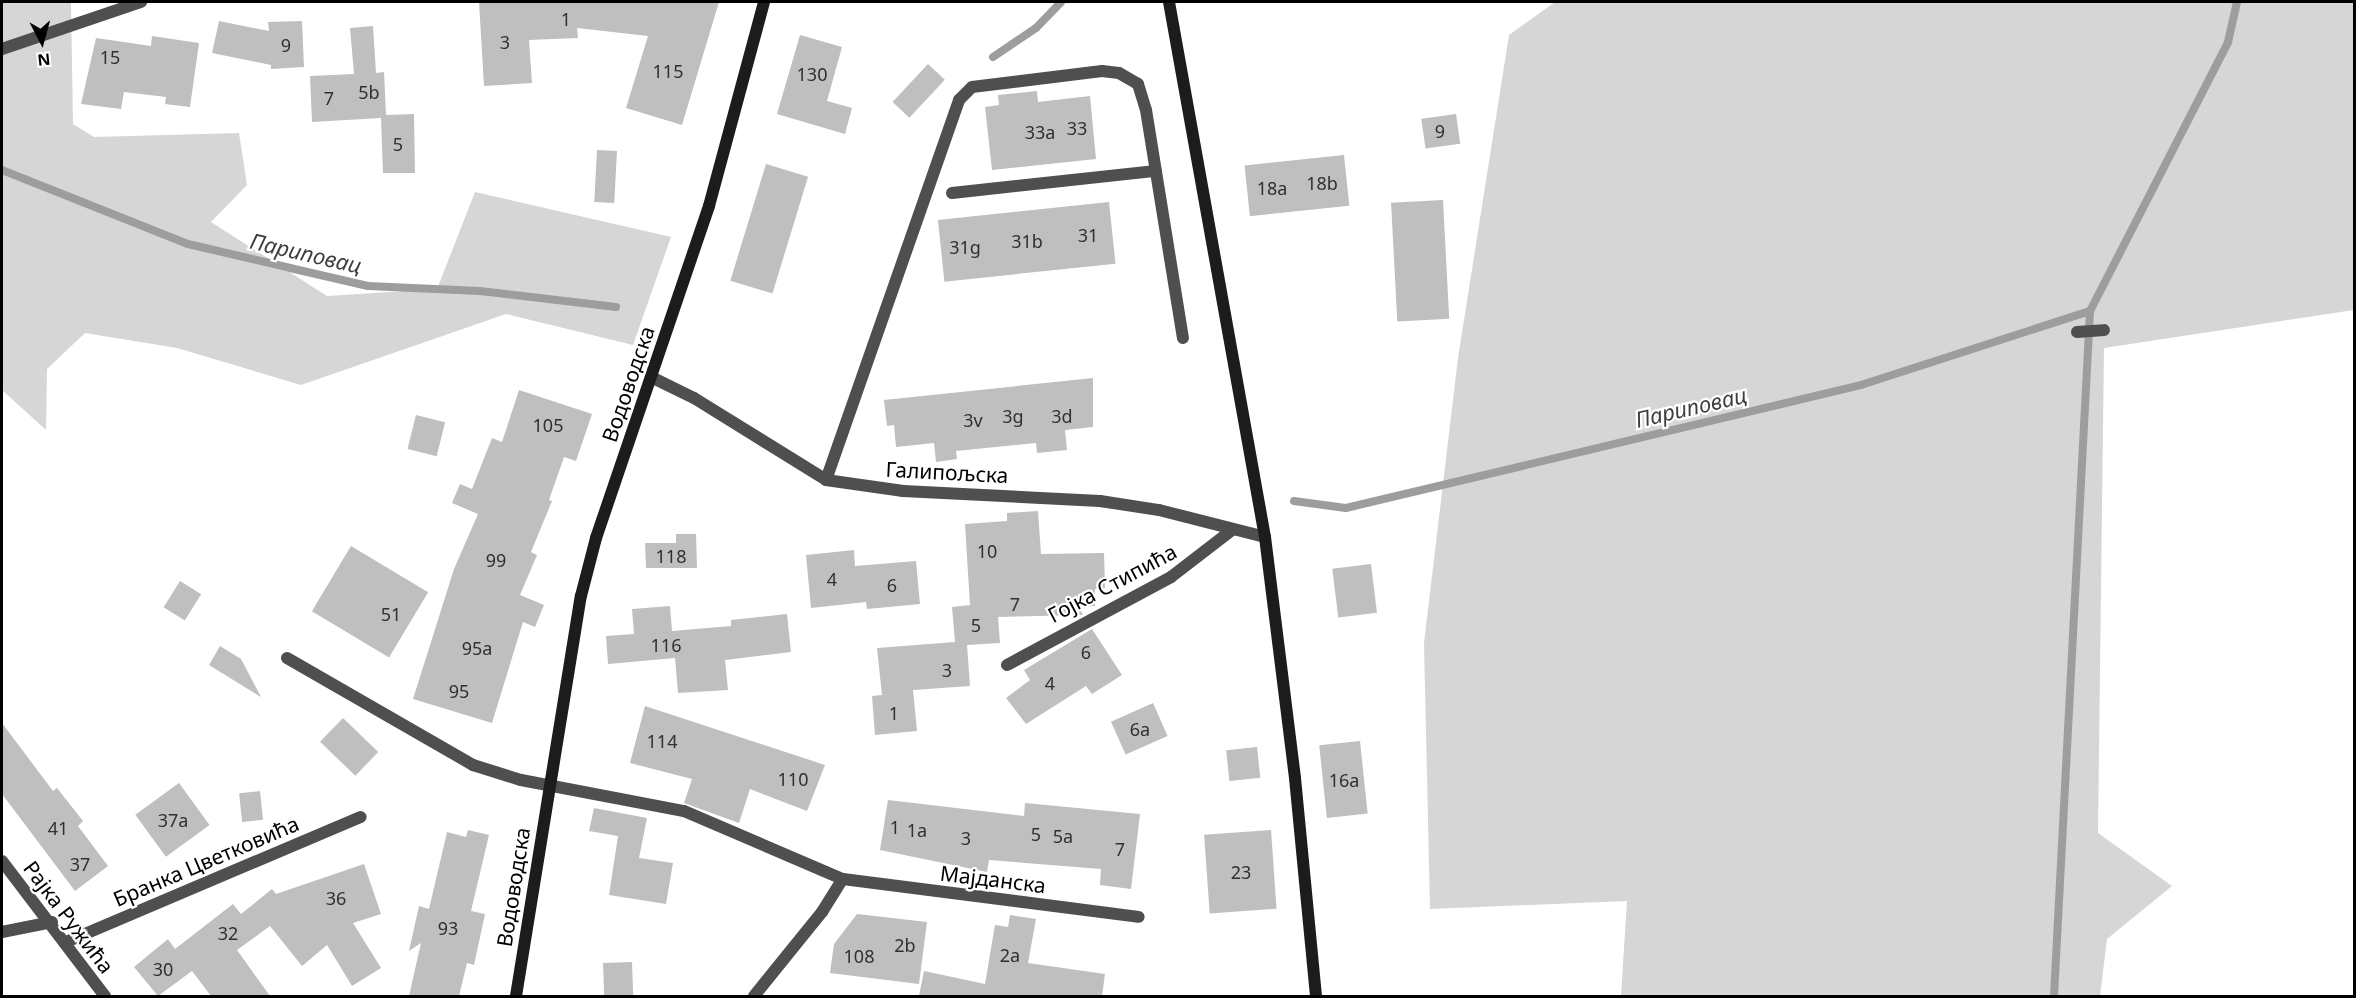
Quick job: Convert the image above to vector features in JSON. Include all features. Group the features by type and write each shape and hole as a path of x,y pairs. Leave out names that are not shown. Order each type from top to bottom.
{"street":[{"path":"2,49 124,3 141,2"},
{"name":"Водоводска","path":"516,996 548,784 581,596 596,538 709,206 765,2"},
{"path":"1169,2 1265,537 1295,778 1316,996"},
{"path":"826,480 964,93 972,87 1002,81 1102,71 1119,73 1138,84 1146,110 1183,338"},
{"path":"952,193 1156,171"},
{"path":"2077,332 2104,330"},
{"name":"Галипољска","path":"651,377 694,399 826,480 903,491 1100,501 1160,510 1265,537"},
{"name":"Гојка Стипића","path":"1007,665 1171,577 1232,530"},
{"path":"287,658 466,762 548,784 684,811 843,879 822,912 754,996"},
{"name":"Бранка Цветковића","path":"66,942 361,817"},
{"name":"Рајка Ружића","path":"2,861 51,922 105,996"},
{"name":"Мајданска","path":"843,879 1139,917"},
{"path":"2,932 51,922"}],"shaded area":[{"path":"2,2 71,2 73,124 94,137 239,133 247,185 211,222 327,296 437,289 475,192 671,237 633,345 506,314 301,385 177,348 85,333 47,369 46,430 2,390"},
{"path":"1555,2 2354,2 2354,310 2104,348 2098,833 2172,886 2107,939 2100,996 1621,996 1627,901 1430,909 1424,643 1458,358 1509,35"}],"building":[{"path":"479,2 719,2 682,125 626,108 648,36 577,28 578,38 529,40 532,83 484,86"},
{"path":"219,21 269,31 268,22 302,21 304,67 271,69 271,65 212,53"},
{"path":"373,26 376,73 384,72 386,115 414,114 415,173 383,173 381,118 312,122 310,76 354,74 350,28"},
{"path":"800,35 842,47 827,101 852,108 845,134 777,114"},
{"path":"152,36 199,43 190,107 165,104 166,97 124,92 121,109 81,104 96,38 151,46"},
{"path":"928,64 945,80 909,118 893,102"},
{"path":"1037,91 1038,102 1090,96 1096,159 992,170 985,107 999,105 998,95"},
{"path":"1456,114 1460,144 1426,149 1421,119"},
{"path":"597,150 617,151 614,203 594,202"},
{"path":"1344,155 1349,206 1250,216 1245,165"},
{"path":"766,164 808,177 772,294 730,281"},
{"path":"1443,200 1449,319 1397,322 1391,203"},
{"path":"1109,202 1115,264 944,282 938,220"},
{"path":"1093,378 1093,427 1065,430 1067,450 1037,453 1036,443 956,451 957,459 936,462 934,443 896,447 894,425 887,426 884,400"},
{"path":"519,390 592,414 576,461 564,457 549,500 552,501 531,552 537,555 520,595 544,605 535,627 523,622 492,723 413,699 454,569 478,514 452,503 460,484 472,489 492,438 502,442"},
{"path":"416,415 445,422 437,456 408,449"},
{"path":"1038,511 1041,554 1104,553 1105,588 1095,589 1095,606 1079,607 1083,615 998,617 1000,643 967,645 970,686 913,690 917,731 875,735 872,696 882,695 877,648 955,642 952,607 970,605 965,524 1007,521 1007,513"},
{"path":"676,534 696,534 697,568 646,568 645,543 676,543"},
{"path":"351,546 428,592 389,657 312,611"},
{"path":"854,550 855,566 916,561 920,604 867,609 866,602 811,608 806,555"},
{"path":"1371,564 1377,613 1338,617 1332,569"},
{"path":"180,581 201,594 185,621 164,607"},
{"path":"670,606 672,631 731,626 731,620 787,614 791,652 725,660 728,690 678,693 675,658 608,664 606,636 634,634 632,609"},
{"path":"1092,629 1122,675 1092,694 1086,686 1026,724 1006,698 1030,680 1024,670"},
{"path":"220,646 241,659 261,697 209,665"},
{"path":"1153,703 1168,736 1126,755 1111,722"},
{"path":"645,706 825,765 807,811 750,789 739,823 684,803 692,779 630,763"},
{"path":"343,718 378,752 355,776 320,742"},
{"path":"2,723 53,791 57,788 83,821 78,826 108,866 75,891 2,794"},
{"path":"1360,741 1368,814 1327,818 1319,745"},
{"path":"1257,747 1260,778 1229,781 1226,750"},
{"path":"179,783 210,825 166,857 135,815"},
{"path":"260,791 263,820 242,822 239,793"},
{"path":"888,800 1024,816 1025,803 1140,814 1131,889 1100,885 1101,869 989,860 987,872 880,850"},
{"path":"594,808 647,818 639,858 673,863 666,904 609,895 618,836 589,831"},
{"path":"468,830 489,835 471,911 485,914 474,965 467,963 459,996 409,996 421,943 409,951 419,906 429,909 447,832 466,837"},
{"path":"1271,830 1277,909 1210,913 1204,835"},
{"path":"364,864 381,914 353,923 381,968 352,986 327,945 302,966 270,926 237,950 270,996 211,996 192,971 158,996 134,967 168,939 175,949 233,904 241,914 272,889 276,894"},
{"path":"857,914 927,922 919,984 830,973 834,944"},
{"path":"1010,915 1036,919 1028,963 1105,974 1102,996 919,996 924,971 985,984 995,925 1008,927"},
{"path":"632,962 633,996 604,996 603,963"}],"waterway":[{"path":"993,57 1036,28 1061,2"},
{"path":"2054,996 2090,311 2228,42 2237,2"},
{"name":"Париповац","path":"2,170 188,244 368,286 480,291 616,307"},
{"name":"Париповац","path":"1294,501 1346,508 1861,385 2090,311"}]}
